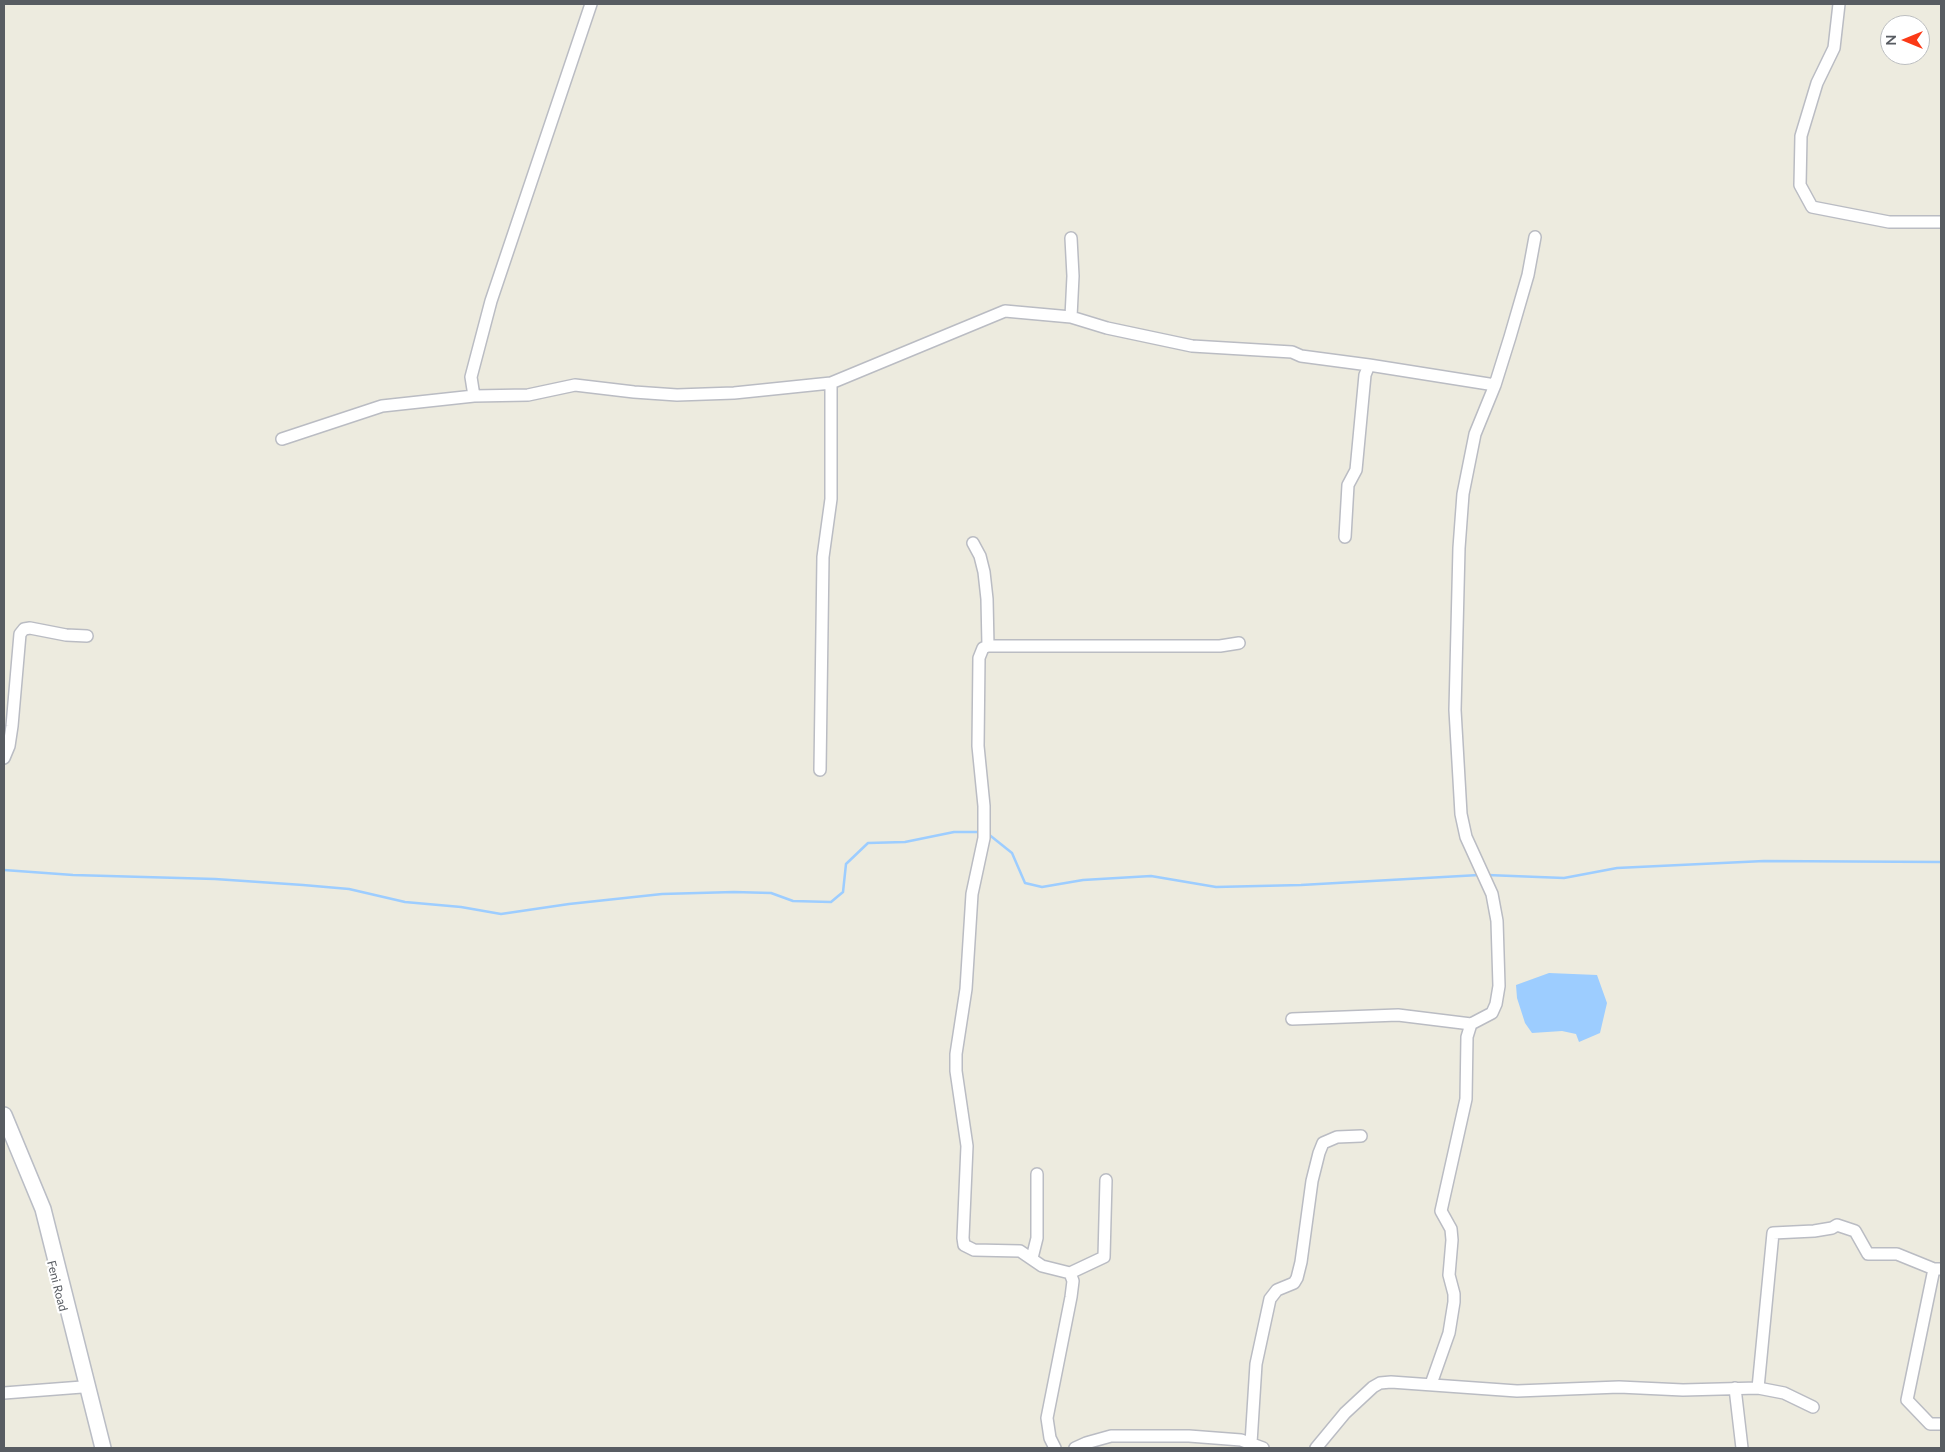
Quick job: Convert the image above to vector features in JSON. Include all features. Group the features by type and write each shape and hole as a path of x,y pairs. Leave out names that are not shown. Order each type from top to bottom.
{"main road":[{"path":"4,1115 43,1208 103,1448"},
{"name":"Feni Road","path":"4,1128 38,1208 98,1448"}],"street":[{"path":"474,396 471,377 488,309 591,4"},
{"path":"1839,4 1834,48 1817,83 1801,136 1800,185 1812,207 1889,222 1941,222"},
{"path":"1292,1019 1398,1015 1471,1024 1492,1012 1496,1004 1499,986 1497,921 1492,894 1466,837 1461,814 1455,710 1459,558 1463,494 1475,434 1495,386 1528,275 1535,237"},
{"path":"1071,238 1073,276 1071,317"},
{"path":"282,439 382,406 474,396 528,395 574,385 677,396 734,393 832,383 1005,310 1071,317 1107,328 1192,346 1292,352 1301,356 1495,386"},
{"path":"1345,537 1348,486 1356,470 1365,375 1369,365"},
{"path":"820,770 823,557 832,499 832,383"},
{"path":"973,543 980,556 984,572 987,599 988,646"},
{"path":"4,758 9,746 12,726 20,634 24,629 30,628 66,635 86,636"},
{"path":"1106,1180 1104,1256 1070,1273 1042,1266 1020,1251 974,1250 964,1245 962,1238 967,1146 956,1071 956,1054 966,989 972,894 984,838 984,806 978,746 979,658 983,648 988,646 1220,646 1240,643"},
{"path":"1432,1384 1449,1333 1454,1302 1449,1275 1452,1240 1451,1228 1442,1211 1466,1099 1467,1036 1471,1024"},
{"path":"1251,1443 1256,1364 1270,1299 1277,1290 1294,1283 1297,1278 1301,1262 1312,1181 1319,1153 1323,1143 1330,1140 1361,1136"},
{"path":"1032,1258 1037,1238 1037,1174"},
{"path":"1758,1388 1773,1233 1814,1231 1832,1228 1837,1225 1855,1231 1868,1254 1897,1254 1937,1269 1907,1400 1930,1424 1941,1424"},
{"path":"1055,1448 1050,1438 1047,1418 1072,1297 1073,1281 1070,1273"},
{"path":"1316,1448 1345,1413 1373,1386 1391,1382 1517,1391 1619,1387 1683,1390 1758,1388 1784,1393 1813,1407"},
{"path":"4,1393 82,1387"},
{"path":"1735,1388 1742,1448"},
{"path":"1076,1448 1111,1436 1189,1436 1241,1440 1263,1448"}],"water":[{"path":"1549,973 1597,975 1607,1003 1600,1033 1579,1042 1576,1034 1562,1031 1532,1033 1525,1023 1517,998 1516,985"}],"waterway":[{"path":"4,870 73,875 215,879 349,889 405,902 461,907 501,914 569,904 662,894 771,893 793,901 831,902 843,892 846,864 868,843 905,842 954,832 981,832"},
{"path":"987,833 1012,853 1025,883 1042,887 1083,880 1151,876 1216,887 1301,885 1479,875"},
{"path":"1487,875 1564,878 1617,868 1764,861 1941,862"}]}
